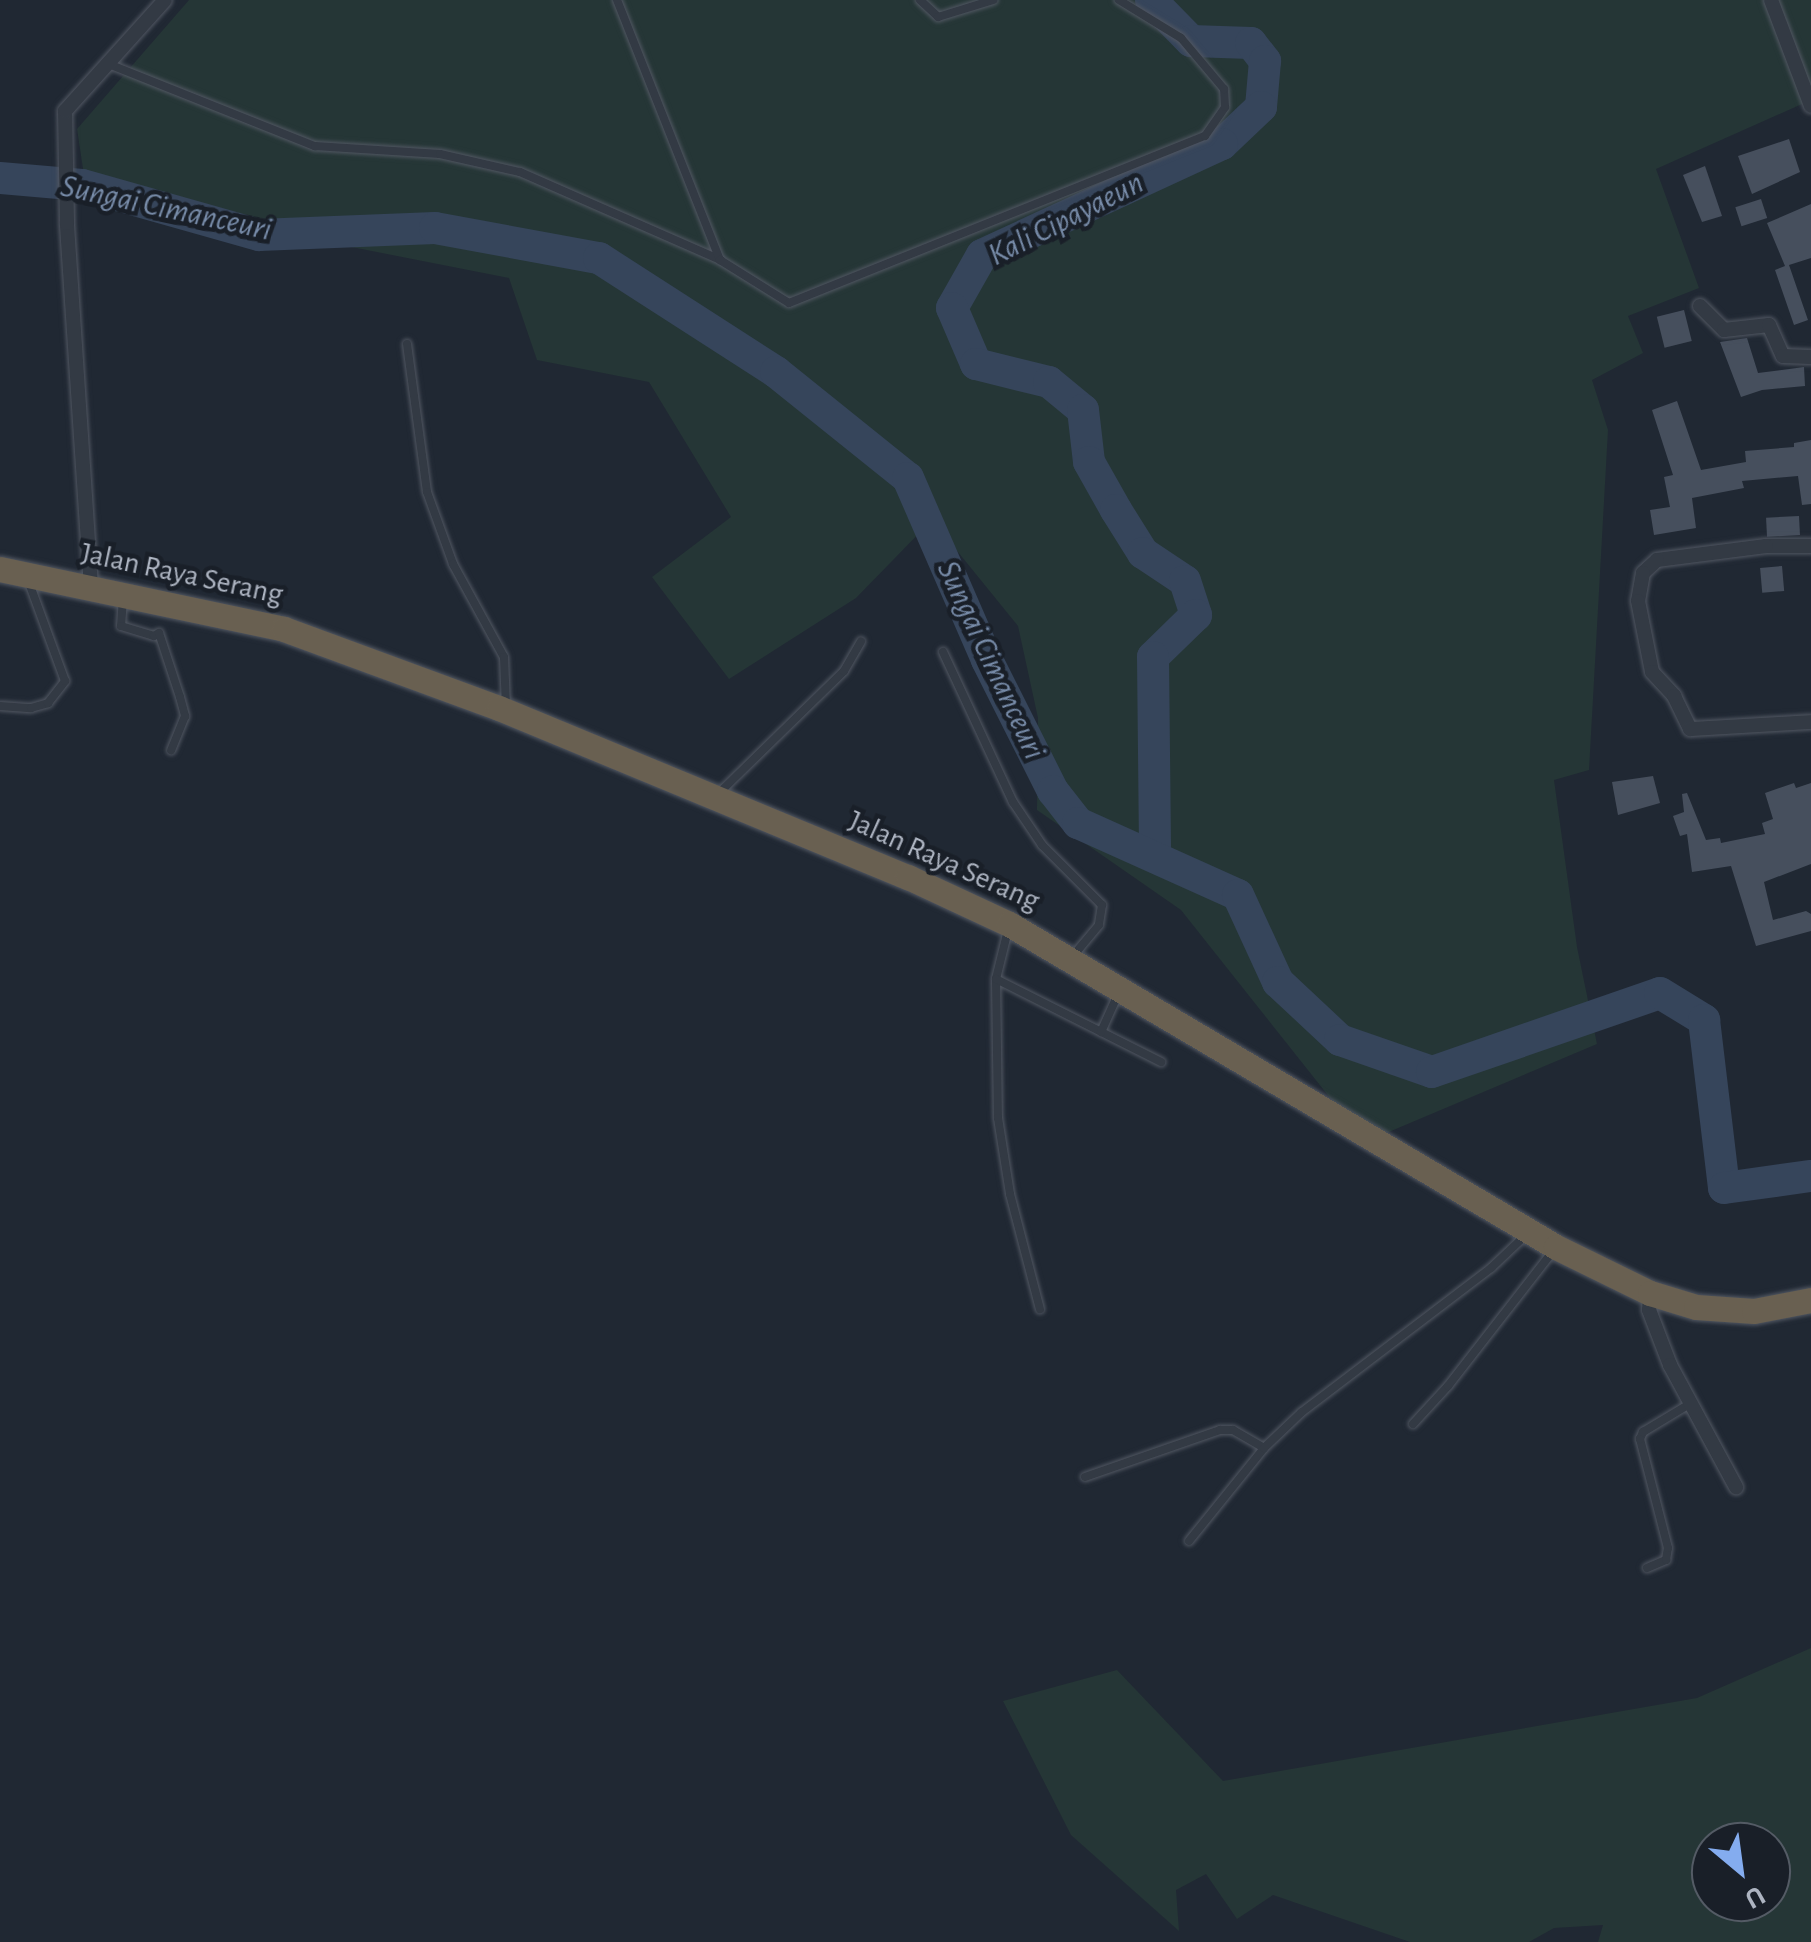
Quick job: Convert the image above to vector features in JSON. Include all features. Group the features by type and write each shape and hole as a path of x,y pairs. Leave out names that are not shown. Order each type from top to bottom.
{"highway":[{"name":"Jalan Raya Serang","path":"0,569 284,629 506,711 1009,924 1556,1247 1650,1293 1696,1307 1754,1311 1811,1300"}],"street":[{"path":"91,587 67,223 65,111 165,0"},
{"path":"1774,1 1811,106"},
{"path":"1700,306 1724,330 1769,325 1783,356 1811,357"},
{"path":"1811,546 1766,546 1658,560 1643,573 1638,601 1652,672 1674,696 1690,729 1811,722"},
{"path":"1650,1293 1649,1310 1691,1403 1736,1487"}],"lane":[{"path":"617,0 720,260"},
{"path":"920,0 938,17 992,0"},
{"path":"106,63 315,146 440,154 520,172 720,260 789,304 1204,136 1225,106 1224,89 1181,38 1119,0"},
{"path":"407,344 427,492 453,564 504,658 506,711"},
{"path":"0,706 31,708 48,703 66,681 26,576"},
{"path":"123,594 122,628 159,634"},
{"path":"165,602 159,634 184,716 171,750"},
{"path":"714,798 844,671 861,642"},
{"path":"943,652 1013,802 1042,845 1102,905 1098,925 1071,958"},
{"path":"1009,924 996,979 998,1118 1010,1194 1040,1309"},
{"path":"996,979 1161,1062"},
{"path":"1101,1032 1121,988"},
{"path":"1189,1541 1264,1448 1302,1412 1491,1268 1530,1231"},
{"path":"1413,1424 1461,1370 1556,1247"},
{"path":"1647,1568 1666,1560 1668,1548 1640,1439 1643,1432 1691,1403"},
{"path":"1085,1477 1220,1430 1233,1430 1264,1448"}],"shaded area":[{"path":"189,0 1811,0 1811,100 1656,169 1699,288 1628,316 1643,353 1592,380 1608,430 1589,770 1554,780 1577,947 1597,1044 1365,1142 1181,910 1037,810 1038,718 1018,626 932,520 856,598 729,679 652,577 731,517 649,382 537,360 509,278 87,195 77,129"},
{"path":"1811,1648 1811,1942 1598,1942 1603,1925 1554,1928 1529,1942 1410,1942 1273,1895 1237,1919 1206,1874 1176,1890 1179,1931 1071,1835 1003,1701 1117,1670 1223,1781 1697,1698"}],"building":[{"path":"1789,139 1800,172 1752,194 1738,156"},
{"path":"1705,166 1722,216 1702,222 1683,175"},
{"path":"1761,199 1767,218 1742,226 1735,207"},
{"path":"1811,204 1811,258 1789,265 1808,320 1794,325 1775,270 1785,266 1767,223"},
{"path":"1684,310 1692,341 1665,348 1657,317"},
{"path":"1747,338 1758,373 1804,367 1805,386 1762,390 1741,397 1720,342"},
{"path":"1677,401 1701,470 1746,462 1745,451 1794,447 1794,443 1811,440 1811,504 1802,505 1798,476 1742,481 1744,488 1692,498 1696,528 1654,535 1650,510 1670,507 1664,477 1673,475 1652,410"},
{"path":"1799,516 1800,535 1767,537 1766,518"},
{"path":"1782,566 1784,591 1762,593 1760,568"},
{"path":"1653,776 1660,803 1618,815 1612,782"},
{"path":"1794,783 1796,788 1811,783 1811,864 1764,882 1773,920 1806,911 1811,914 1811,931 1756,946 1731,866 1692,872 1687,834 1680,836 1673,816 1684,812 1682,794 1687,793 1706,840 1720,838 1721,843 1765,834 1762,823 1773,819 1765,793"}],"waterway":[{"name":"Kali Cipayaeun","path":"1151,0 1191,41 1251,43 1265,61 1261,107 1222,144 982,255 952,308 976,364 1049,382 1083,410 1089,462 1116,510 1143,553 1185,581 1196,615 1153,657 1155,855"},
{"name":"Sungai Cimanceuri","path":"0,178 82,185 259,235 435,228 599,258 776,372 908,478 987,660 1053,791 1078,823 1238,895 1278,982 1340,1040 1432,1072 1660,993 1704,1020 1724,1188 1811,1176"}]}
